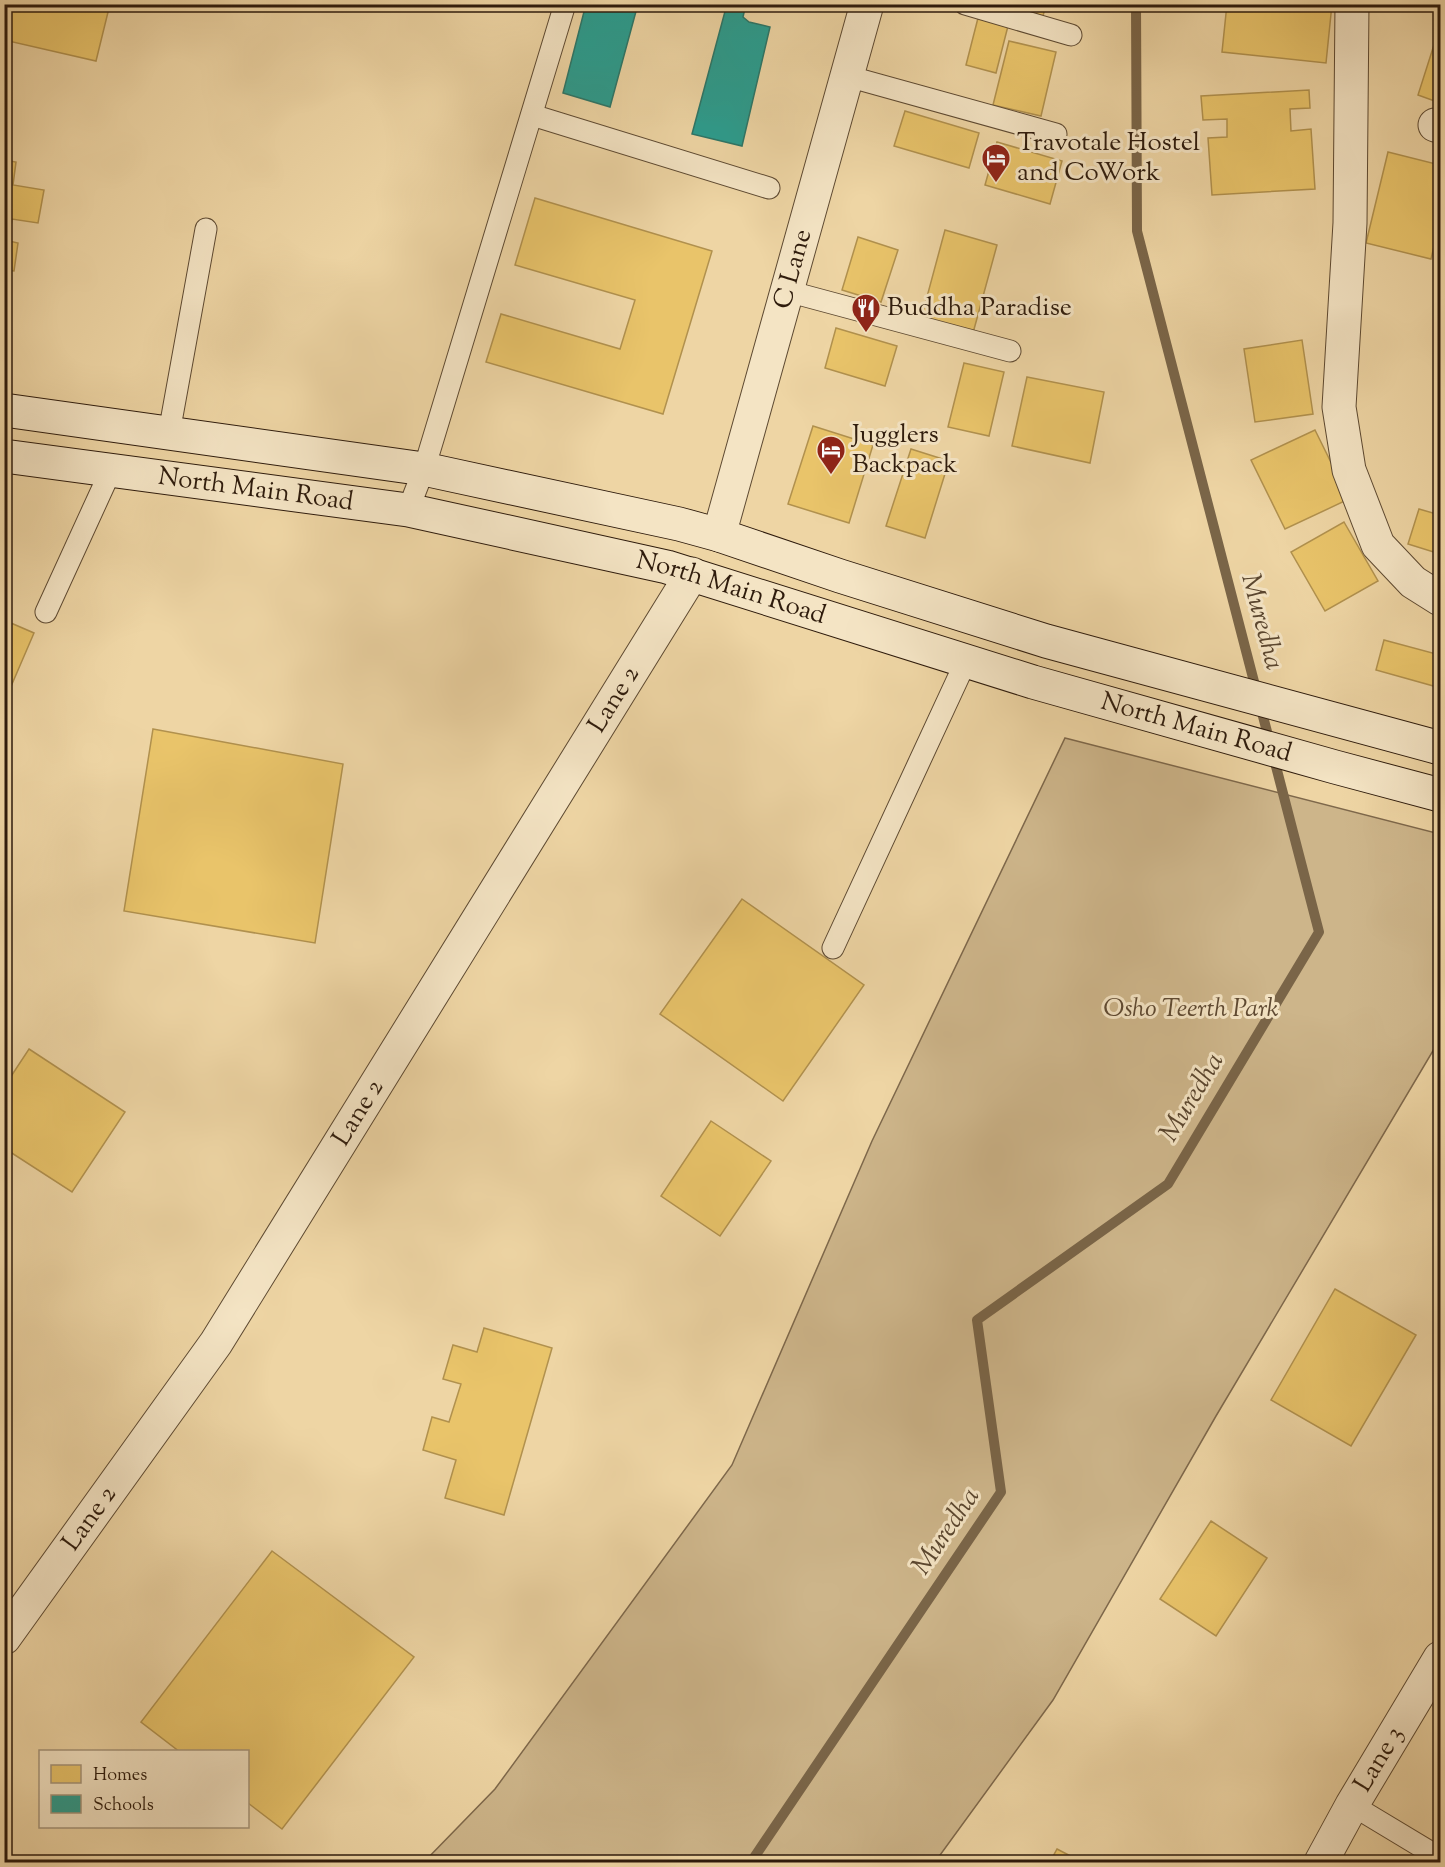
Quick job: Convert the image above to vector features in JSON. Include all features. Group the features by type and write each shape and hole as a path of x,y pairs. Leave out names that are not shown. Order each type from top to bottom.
{"main road":[{"name":"C Lane","path":"719,535 867,4"},
{"path":"1352,4 1350,223 1340,408 1349,470 1378,545 1413,582 1440,598"},
{"name":"North Main Road","path":"4,410 424,469 679,524 1046,641 1440,748"},
{"name":"North Main Road","path":"4,456 408,510 668,567 1033,682 1335,767 1439,789"},
{"name":"Lane 2","path":"4,1638 216,1343 692,574"},
{"name":"Lane 3","path":"1321,1863 1352,1805 1440,1658"}],"lane":[{"path":"408,510 424,469 566,4"},
{"path":"965,4 1071,35"},
{"path":"847,76 1056,134"},
{"path":"532,115 769,188"},
{"path":"169,433 207,229"},
{"path":"787,291 1010,351"},
{"path":"46,612 111,470"},
{"path":"833,948 966,661"},
{"path":"1352,1805 1440,1858"}],"green space":[{"name":"Osho Teerth Park","path":"1065,738 1440,834 1440,1039 1216,1416 1053,1700 935,1862 424,1862 495,1789 732,1465 872,1141"}],"building: Homes":[{"path":"4,4 110,4 96,61 4,40"},
{"path":"1003,4 1046,4 1043,16"},
{"path":"1227,4 1332,4 1326,63 1222,52"},
{"path":"978,18 1008,26 996,73 966,65"},
{"path":"1440,26 1440,103 1418,95"},
{"path":"1009,41 1056,52 1041,116 993,105"},
{"path":"1309,90 1310,108 1290,109 1291,131 1311,129 1315,189 1212,195 1208,138 1227,137 1227,119 1203,120 1201,96"},
{"path":"905,111 979,133 969,168 894,146"},
{"path":"997,142 1062,161 1050,204 985,185"},
{"path":"1388,152 1440,165 1440,221 1431,259 1366,243"},
{"path":"4,160 16,162 13,185 44,190 38,223 12,219 9,241 18,243 14,271 4,270"},
{"path":"535,198 712,251 663,414 486,362 501,314 620,349 635,300 515,265"},
{"path":"945,230 997,245 973,333 921,319"},
{"path":"858,237 898,250 881,302 842,290"},
{"path":"836,328 897,346 885,386 825,368"},
{"path":"1302,340 1313,414 1255,422 1244,349"},
{"path":"964,363 1004,372 989,436 948,427"},
{"path":"1027,377 1104,392 1090,463 1012,446"},
{"name":"Jugglers Backpack","path":"813,426 873,445 849,523 788,504"},
{"path":"1315,430 1349,499 1285,529 1251,460"},
{"path":"911,449 949,461 925,538 886,526"},
{"path":"1419,509 1440,515 1440,554 1408,544"},
{"path":"1344,522 1378,581 1325,611 1291,552"},
{"path":"4,620 34,633 9,691 4,689"},
{"path":"1384,640 1440,655 1440,675 1437,687 1376,670"},
{"path":"153,729 343,764 315,943 124,911"},
{"path":"742,899 864,985 783,1101 660,1014"},
{"path":"29,1049 125,1112 72,1192 4,1148 4,1087"},
{"path":"711,1121 771,1161 720,1236 661,1196"},
{"path":"1335,1289 1416,1335 1351,1446 1271,1400"},
{"path":"484,1328 552,1348 504,1515 445,1498 456,1460 423,1450 432,1417 449,1422 461,1384 443,1379 453,1345 477,1352"},
{"path":"1211,1521 1267,1558 1216,1636 1160,1599"},
{"path":"272,1551 414,1657 282,1829 249,1804 249,1750 177,1750 141,1722"},
{"path":"1057,1849 1082,1862 1050,1862"}],"building: Schools":[{"path":"586,4 638,4 610,107 563,93"},
{"path":"727,4 746,4 743,17 749,22 770,27 742,146 692,134"}],"waterway":[{"name":"Muredha","path":"751,1862 1001,1492 977,1320 1168,1184 1319,932 1137,231 1136,4"}],"place":[{"name":"Travotale Hostel and CoWork","path":"996,184"},
{"name":"Buddha Paradise","path":"866,334"},
{"name":"Jugglers Backpack","path":"831,476"}]}
